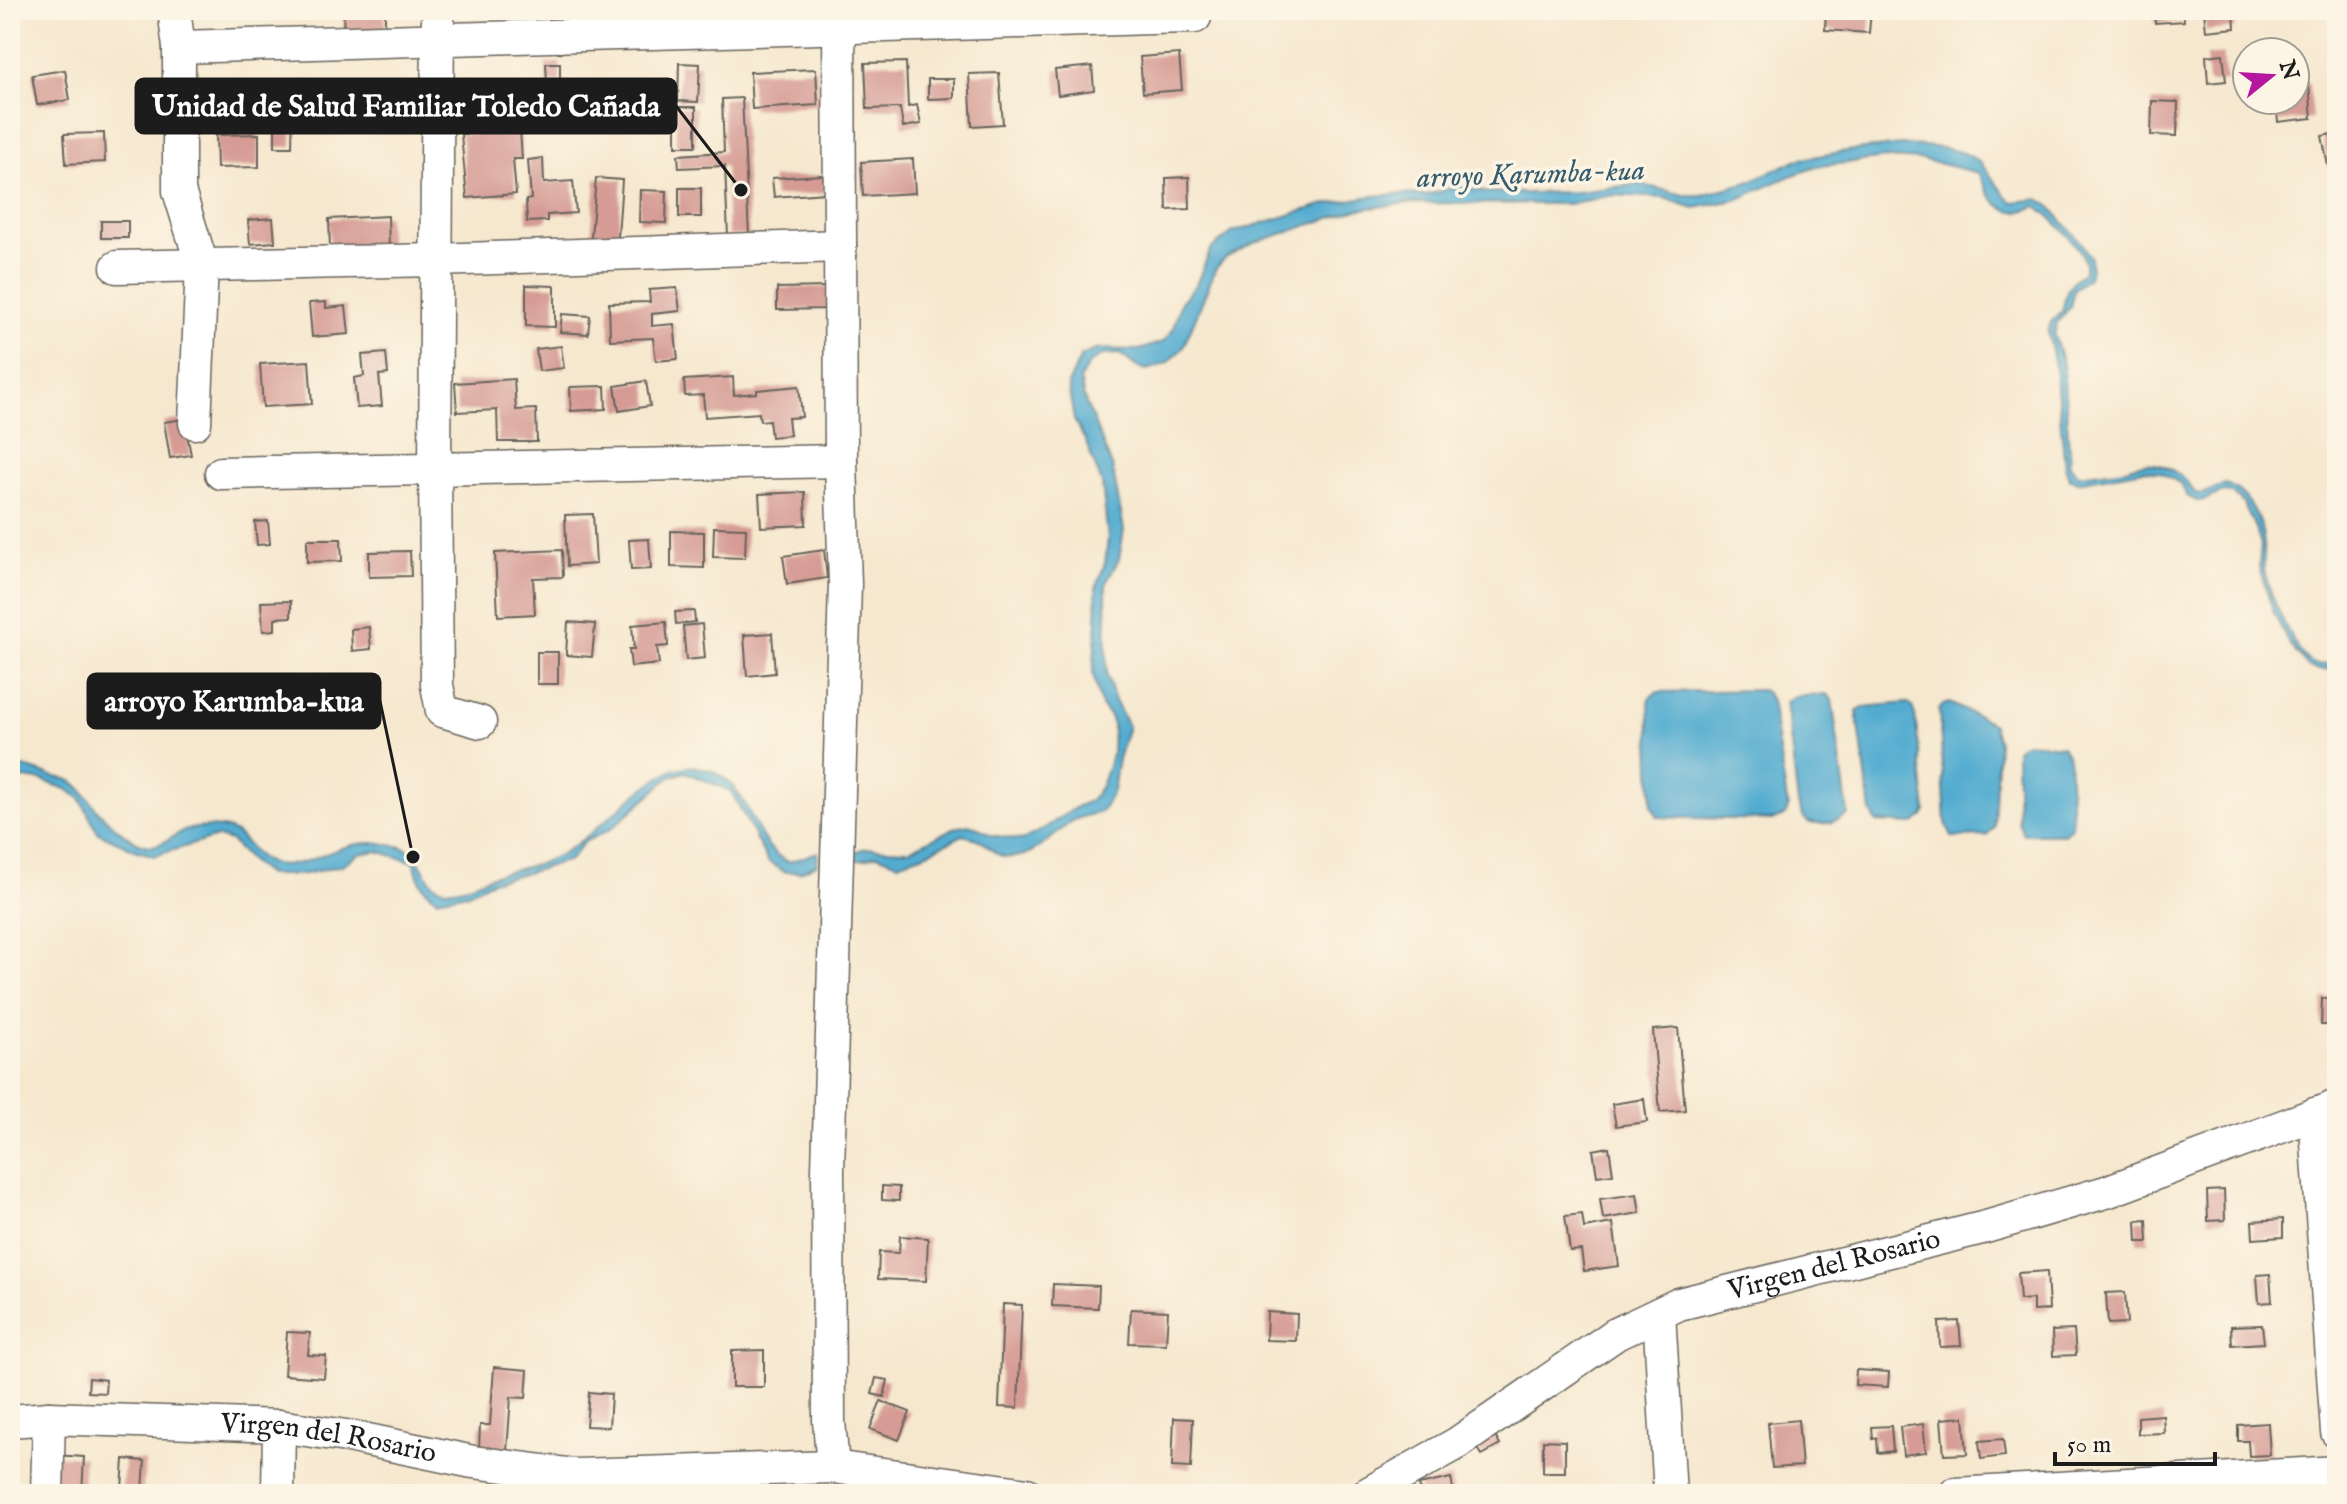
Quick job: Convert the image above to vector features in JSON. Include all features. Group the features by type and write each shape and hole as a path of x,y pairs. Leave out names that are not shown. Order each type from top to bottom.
{"street":[{"path":"174,10 179,47 179,191 202,265 195,423"},
{"path":"179,47 438,23 839,17 1195,17 1195,10"},
{"path":"833,1467 829,1421 828,1170 845,600 841,461 839,17"},
{"path":"438,23 437,685 442,711 480,722"},
{"path":"117,267 840,246"},
{"path":"221,473 841,461"},
{"path":"2326,1110 2337,1432"},
{"name":"Virgen del Rosario","path":"1367,1494 1458,1443 1616,1334 1679,1304 1986,1227 2106,1192 2326,1110"},
{"path":"1659,1314 1670,1494"},
{"path":"47,1494 49,1418"},
{"name":"Virgen del Rosario","path":"10,1421 49,1418 279,1426 353,1437 473,1462 576,1475 833,1467 1027,1494"},
{"path":"278,1494 279,1426"},
{"path":"1955,1494 2337,1472"}],"water":[{"path":"1901,145 1942,148 1972,157 2013,202 2039,199 2049,205 2080,241 2091,258 2091,269 2088,278 2074,289 2070,307 2057,323 2054,335 2063,364 2070,465 2078,475 2139,464 2158,465 2179,475 2195,493 2202,494 2225,484 2241,493 2260,525 2266,578 2297,648 2312,663 2337,664 2337,669 2308,667 2289,644 2273,611 2261,574 2261,545 2255,528 2244,504 2232,493 2224,491 2197,501 2187,496 2181,484 2160,472 2144,470 2077,482 2069,478 2048,332 2051,322 2062,311 2067,291 2084,272 2085,262 2071,239 2036,206 2015,211 2000,206 1993,200 1979,173 1924,160 1886,158 1820,166 1736,200 1694,208 1664,198 1614,195 1569,204 1408,203 1355,210 1254,243 1227,257 1216,268 1183,348 1168,363 1147,370 1137,367 1120,354 1102,355 1089,364 1080,379 1084,398 1112,466 1124,530 1119,559 1106,583 1107,675 1115,701 1128,726 1113,791 1102,811 1071,822 1046,843 1020,856 1002,856 981,841 963,835 925,854 898,863 877,855 851,860 851,853 866,848 909,850 954,828 968,825 991,835 1022,840 1090,801 1101,786 1112,755 1113,725 1101,706 1093,674 1096,588 1105,563 1108,539 1102,484 1074,420 1068,385 1081,356 1097,349 1139,350 1163,342 1173,329 1181,302 1196,285 1211,249 1233,232 1322,205 1371,196 1426,195 1458,186 1484,192 1526,193 1577,192 1639,184 1684,195 1702,195 1748,182 1796,160"},
{"path":"1764,690 1771,700 1788,808 1785,816 1773,820 1658,817 1652,806 1649,698 1657,692"},
{"path":"1827,694 1832,700 1848,814 1818,824 1804,818 1798,804 1786,702 1793,697"},
{"path":"1907,703 1915,715 1926,811 1913,824 1876,822 1871,812 1857,711 1863,707"},
{"path":"1949,703 1992,723 1998,741 1994,827 1987,836 1952,837 1946,823 1939,710"},
{"path":"2025,742 2062,746 2069,757 2072,826 2064,834 2023,834 2018,822 2016,749"},
{"path":"23,767 75,783 107,820 124,834 147,846 159,844 190,829 222,828 237,834 267,862 283,865 308,861 352,845 385,844 412,852 434,884 451,889 535,865 561,854 667,773 675,769 698,767 719,775 732,785 766,843 776,854 789,862 818,852 817,864 800,872 785,872 768,862 731,791 685,772 670,777 611,829 584,842 570,860 492,881 468,893 437,899 421,883 415,862 377,851 359,854 342,865 319,871 299,875 268,875 231,841 217,837 154,856 135,850 98,833 80,798 66,789 41,780 10,777 10,768"}],"building":[{"path":"344,10 385,10 385,30 343,30"},
{"path":"1826,10 1871,10 1869,33 1825,30"},
{"path":"2154,10 2183,10 2184,21 2155,23"},
{"path":"2204,10 2234,10 2235,28 2206,31"},
{"path":"1179,54 1182,90 1143,93 1140,57"},
{"path":"2223,54 2226,81 2208,83 2206,56"},
{"path":"906,62 908,107 917,105 921,124 903,127 900,108 867,109 865,63"},
{"path":"546,63 560,63 560,82 547,83"},
{"path":"679,63 700,64 698,102 678,101"},
{"path":"1092,66 1094,90 1058,95 1055,70"},
{"path":"816,69 818,105 752,109 750,72"},
{"path":"65,70 70,100 37,105 32,75"},
{"path":"999,73 1003,124 972,126 969,74"},
{"path":"928,79 954,79 954,98 928,99"},
{"path":"742,98 749,235 728,236 725,166 679,168 678,155 724,152 722,99"},
{"path":"2152,101 2178,102 2177,136 2151,135"},
{"path":"275,105 293,106 292,147 275,147"},
{"path":"676,107 696,107 696,146 676,146"},
{"path":"2311,107 2312,118 2278,122 2277,116 2311,116"},
{"path":"520,129 522,159 513,159 516,194 467,198 461,134"},
{"path":"104,133 105,162 66,164 64,134"},
{"path":"2337,133 2337,164 2328,166 2322,136"},
{"path":"259,134 259,167 217,168 216,135"},
{"path":"543,158 544,183 573,181 576,213 547,215 547,221 527,222 526,200 531,199 528,160"},
{"path":"913,159 915,193 863,196 861,162"},
{"path":"823,175 825,193 774,197 772,178"},
{"path":"1189,177 1190,209 1167,210 1166,178"},
{"path":"596,178 622,180 617,251 590,249"},
{"path":"679,188 701,188 701,217 679,217"},
{"path":"640,190 667,191 666,223 639,222"},
{"path":"388,216 389,246 330,248 329,219"},
{"path":"273,218 275,242 250,244 248,220"},
{"path":"101,221 128,221 128,238 101,238"},
{"path":"526,285 555,286 555,327 526,326"},
{"path":"828,287 828,309 777,310 777,288"},
{"path":"677,288 680,311 652,314 652,326 674,324 678,359 656,361 653,338 610,340 609,303 650,302 649,290"},
{"path":"326,302 326,308 346,306 349,334 312,337 309,303"},
{"path":"562,314 590,316 588,334 560,332"},
{"path":"561,346 564,368 539,371 536,349"},
{"path":"386,353 388,374 379,375 382,406 357,408 354,378 364,376 362,355"},
{"path":"309,361 312,404 263,407 260,364"},
{"path":"733,377 734,395 799,386 802,417 788,418 790,435 771,437 769,420 760,421 759,413 705,417 703,395 685,396 684,380"},
{"path":"514,379 516,410 536,409 537,442 498,442 497,410 457,412 455,383"},
{"path":"646,381 650,406 619,411 615,386"},
{"path":"605,386 606,409 571,411 570,387"},
{"path":"184,419 191,455 170,458 164,422"},
{"path":"805,492 806,525 761,527 759,494"},
{"path":"593,514 596,564 567,566 565,515"},
{"path":"268,521 270,544 257,545 255,522"},
{"path":"714,527 746,528 745,558 713,557"},
{"path":"671,531 704,532 704,568 671,567"},
{"path":"307,539 341,539 342,561 307,562"},
{"path":"649,539 651,569 631,570 629,540"},
{"path":"562,550 563,577 533,578 535,614 498,616 495,553"},
{"path":"824,550 827,578 787,584 783,556"},
{"path":"410,551 411,576 369,577 369,552"},
{"path":"291,601 291,617 275,618 275,630 263,631 261,602"},
{"path":"694,611 695,622 676,624 675,612"},
{"path":"568,622 595,624 592,657 566,655"},
{"path":"666,622 668,646 657,647 659,664 631,667 629,649 634,649 632,625"},
{"path":"702,624 705,658 686,660 683,626"},
{"path":"369,627 371,649 352,651 351,629"},
{"path":"772,633 775,673 747,676 744,635"},
{"path":"537,652 558,652 558,684 537,684"},
{"path":"2322,998 2337,998 2337,1025 2321,1025"},
{"path":"1678,1028 1685,1110 1660,1112 1653,1030"},
{"path":"1644,1099 1647,1122 1616,1126 1612,1104"},
{"path":"1609,1147 1613,1174 1597,1176 1593,1150"},
{"path":"882,1186 899,1187 899,1201 882,1200"},
{"path":"2224,1190 2225,1220 2208,1221 2207,1191"},
{"path":"1637,1194 1640,1213 1603,1219 1600,1199"},
{"path":"1582,1214 1584,1228 1613,1223 1619,1266 1584,1271 1581,1250 1570,1251 1565,1216"},
{"path":"2283,1219 2283,1237 2253,1239 2252,1221"},
{"path":"2147,1220 2148,1242 2137,1242 2136,1221"},
{"path":"900,1236 928,1238 926,1281 878,1279 879,1252 899,1253"},
{"path":"2047,1271 2049,1310 2033,1311 2033,1299 2020,1300 2018,1273"},
{"path":"2270,1274 2272,1302 2259,1303 2257,1275"},
{"path":"1053,1284 1099,1286 1098,1308 1052,1306"},
{"path":"2125,1292 2127,1323 2108,1324 2106,1293"},
{"path":"1003,1304 1022,1305 1018,1408 999,1407"},
{"path":"1131,1309 1168,1311 1166,1344 1129,1343"},
{"path":"1267,1312 1297,1314 1296,1341 1266,1340"},
{"path":"1959,1321 1961,1346 1940,1347 1939,1322"},
{"path":"2262,1325 2264,1343 2232,1345 2231,1326"},
{"path":"2074,1330 2076,1355 2053,1356 2052,1331"},
{"path":"287,1332 310,1333 308,1355 326,1356 324,1378 284,1375"},
{"path":"764,1350 764,1387 732,1387 732,1351"},
{"path":"494,1367 528,1370 526,1398 511,1397 507,1451 479,1449 480,1425 490,1425"},
{"path":"1856,1370 1889,1372 1888,1387 1855,1385"},
{"path":"89,1378 106,1380 105,1393 88,1392"},
{"path":"876,1378 888,1380 884,1397 872,1394"},
{"path":"589,1392 611,1394 609,1427 586,1426"},
{"path":"881,1401 910,1412 899,1440 870,1429"},
{"path":"2163,1415 2164,1433 2138,1434 2138,1417"},
{"path":"1964,1417 1967,1454 1944,1455 1941,1419"},
{"path":"1174,1418 1193,1419 1191,1468 1172,1467"},
{"path":"1798,1420 1802,1466 1772,1468 1768,1423"},
{"path":"2268,1423 2270,1455 2249,1456 2248,1441 2238,1441 2238,1425"},
{"path":"1923,1424 1926,1452 1903,1455 1900,1427"},
{"path":"1891,1426 1893,1451 1878,1453 1872,1427"},
{"path":"1493,1433 1500,1445 1482,1455 1475,1443"},
{"path":"2003,1439 2005,1456 1981,1459 1979,1441"},
{"path":"1543,1440 1565,1441 1565,1472 1543,1472"},
{"path":"54,1455 84,1457 82,1494 51,1494"},
{"path":"124,1459 145,1461 143,1491 122,1489"},
{"path":"1451,1478 1454,1494 1421,1494 1419,1485"}],"place":[{"name":"Unidad de Salud Familiar Toledo Cañada","path":"741,190"},
{"name":"arroyo Karumba-kua","path":"413,857"}]}
